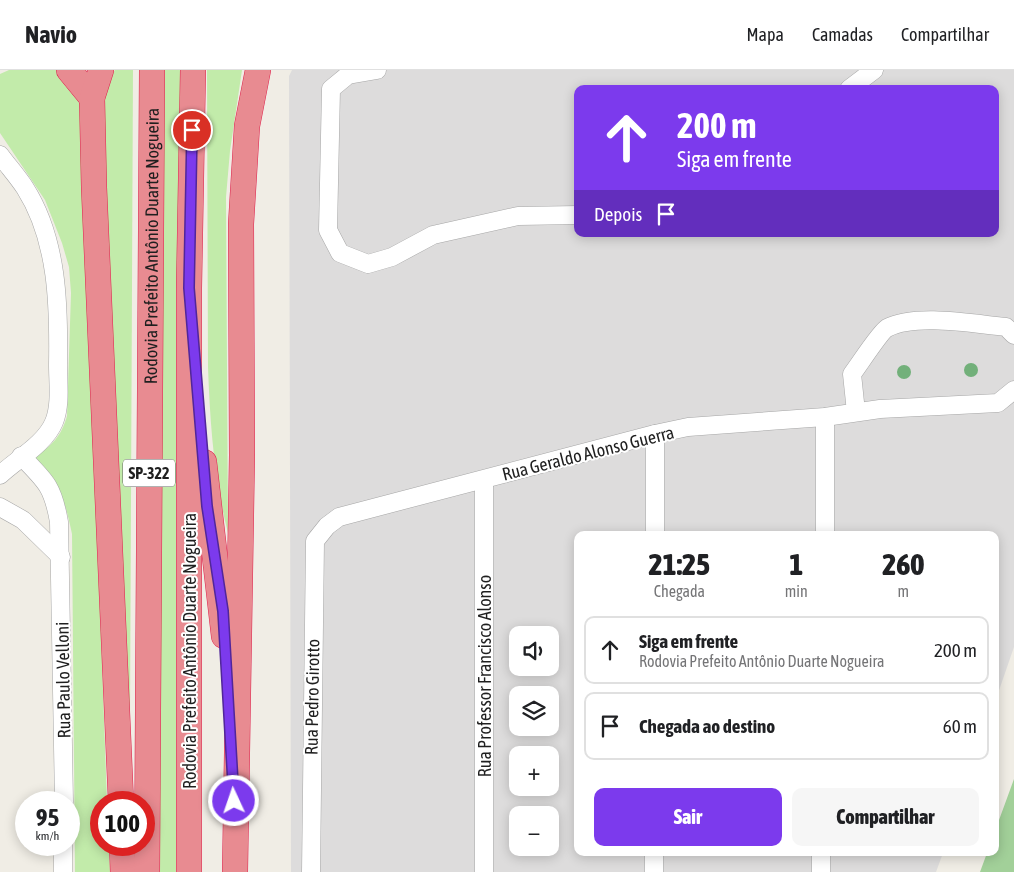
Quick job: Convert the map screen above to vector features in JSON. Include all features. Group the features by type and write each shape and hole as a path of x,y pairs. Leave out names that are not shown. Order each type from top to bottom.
{"highway":[{"path":"69,70 92,98"},
{"path":"101,70 97,77 92,98 121,791"},
{"path":"234,820 242,455 240,224 247,126 258,70"},
{"name":"Rodovia Prefeito Antônio Duarte Nogueira","path":"189,872 189,288 193,71"},
{"name":"Rodovia Prefeito Antônio Duarte Nogueira","path":"147,872 152,72"},
{"path":"189,288 207,506 223,611 235,872"},
{"path":"122,856 123,872"}],"street":[{"path":"377,70 348,75 331,89 328,230 340,253 368,264 392,257 433,235 518,216 574,214"},
{"path":"854,85 874,70"},
{"path":"0,155 26,189 43,224 54,263 59,330 58,408 54,422 48,433 0,475"},
{"path":"856,412 852,374 886,328 908,322 936,321 1006,327 1014,335"},
{"name":"Rua Geraldo Alonso Guerra","path":"327,526 339,517 688,427 825,417 856,412 998,403 1014,390"},
{"path":"825,417 825,531"},
{"path":"655,531 656,434"},
{"name":"Rua Paulo Velloni","path":"21,456 43,479 55,497 61,557 64,791"},
{"name":"Rua Professor Francisco Alonso","path":"484,480 484,872"},
{"path":"0,507 22,520 61,557"},
{"name":"Rua Pedro Girotto","path":"311,872 315,541 327,526"},
{"path":"64,856 64,872"},
{"path":"654,856 654,872"},
{"path":"821,856 821,872"}],"shaded area":[{"path":"292,70 1014,70 1014,647 999,690 999,531 574,531 574,856 942,856 936,872 291,872 289,76"}],"green space":[{"path":"9,70 61,70 82,105 107,791 90,791 90,856 109,856 110,872 75,872 75,856 80,856 80,791 74,791 72,534 60,492 35,457 55,440 62,430 67,416 71,293 69,267 62,243 45,200 0,133 0,74"},
{"path":"115,70 133,70 130,718 120,549 102,109 110,75"},
{"path":"162,70 184,70 180,872 158,872"},
{"path":"207,70 242,70 230,151 226,197 228,533 216,472 208,367"},
{"path":"1014,779 1014,872 980,872 986,856 999,856 999,820"}],"route":[{"path":"192,130 189,288 207,506 223,611 234,801"}]}
